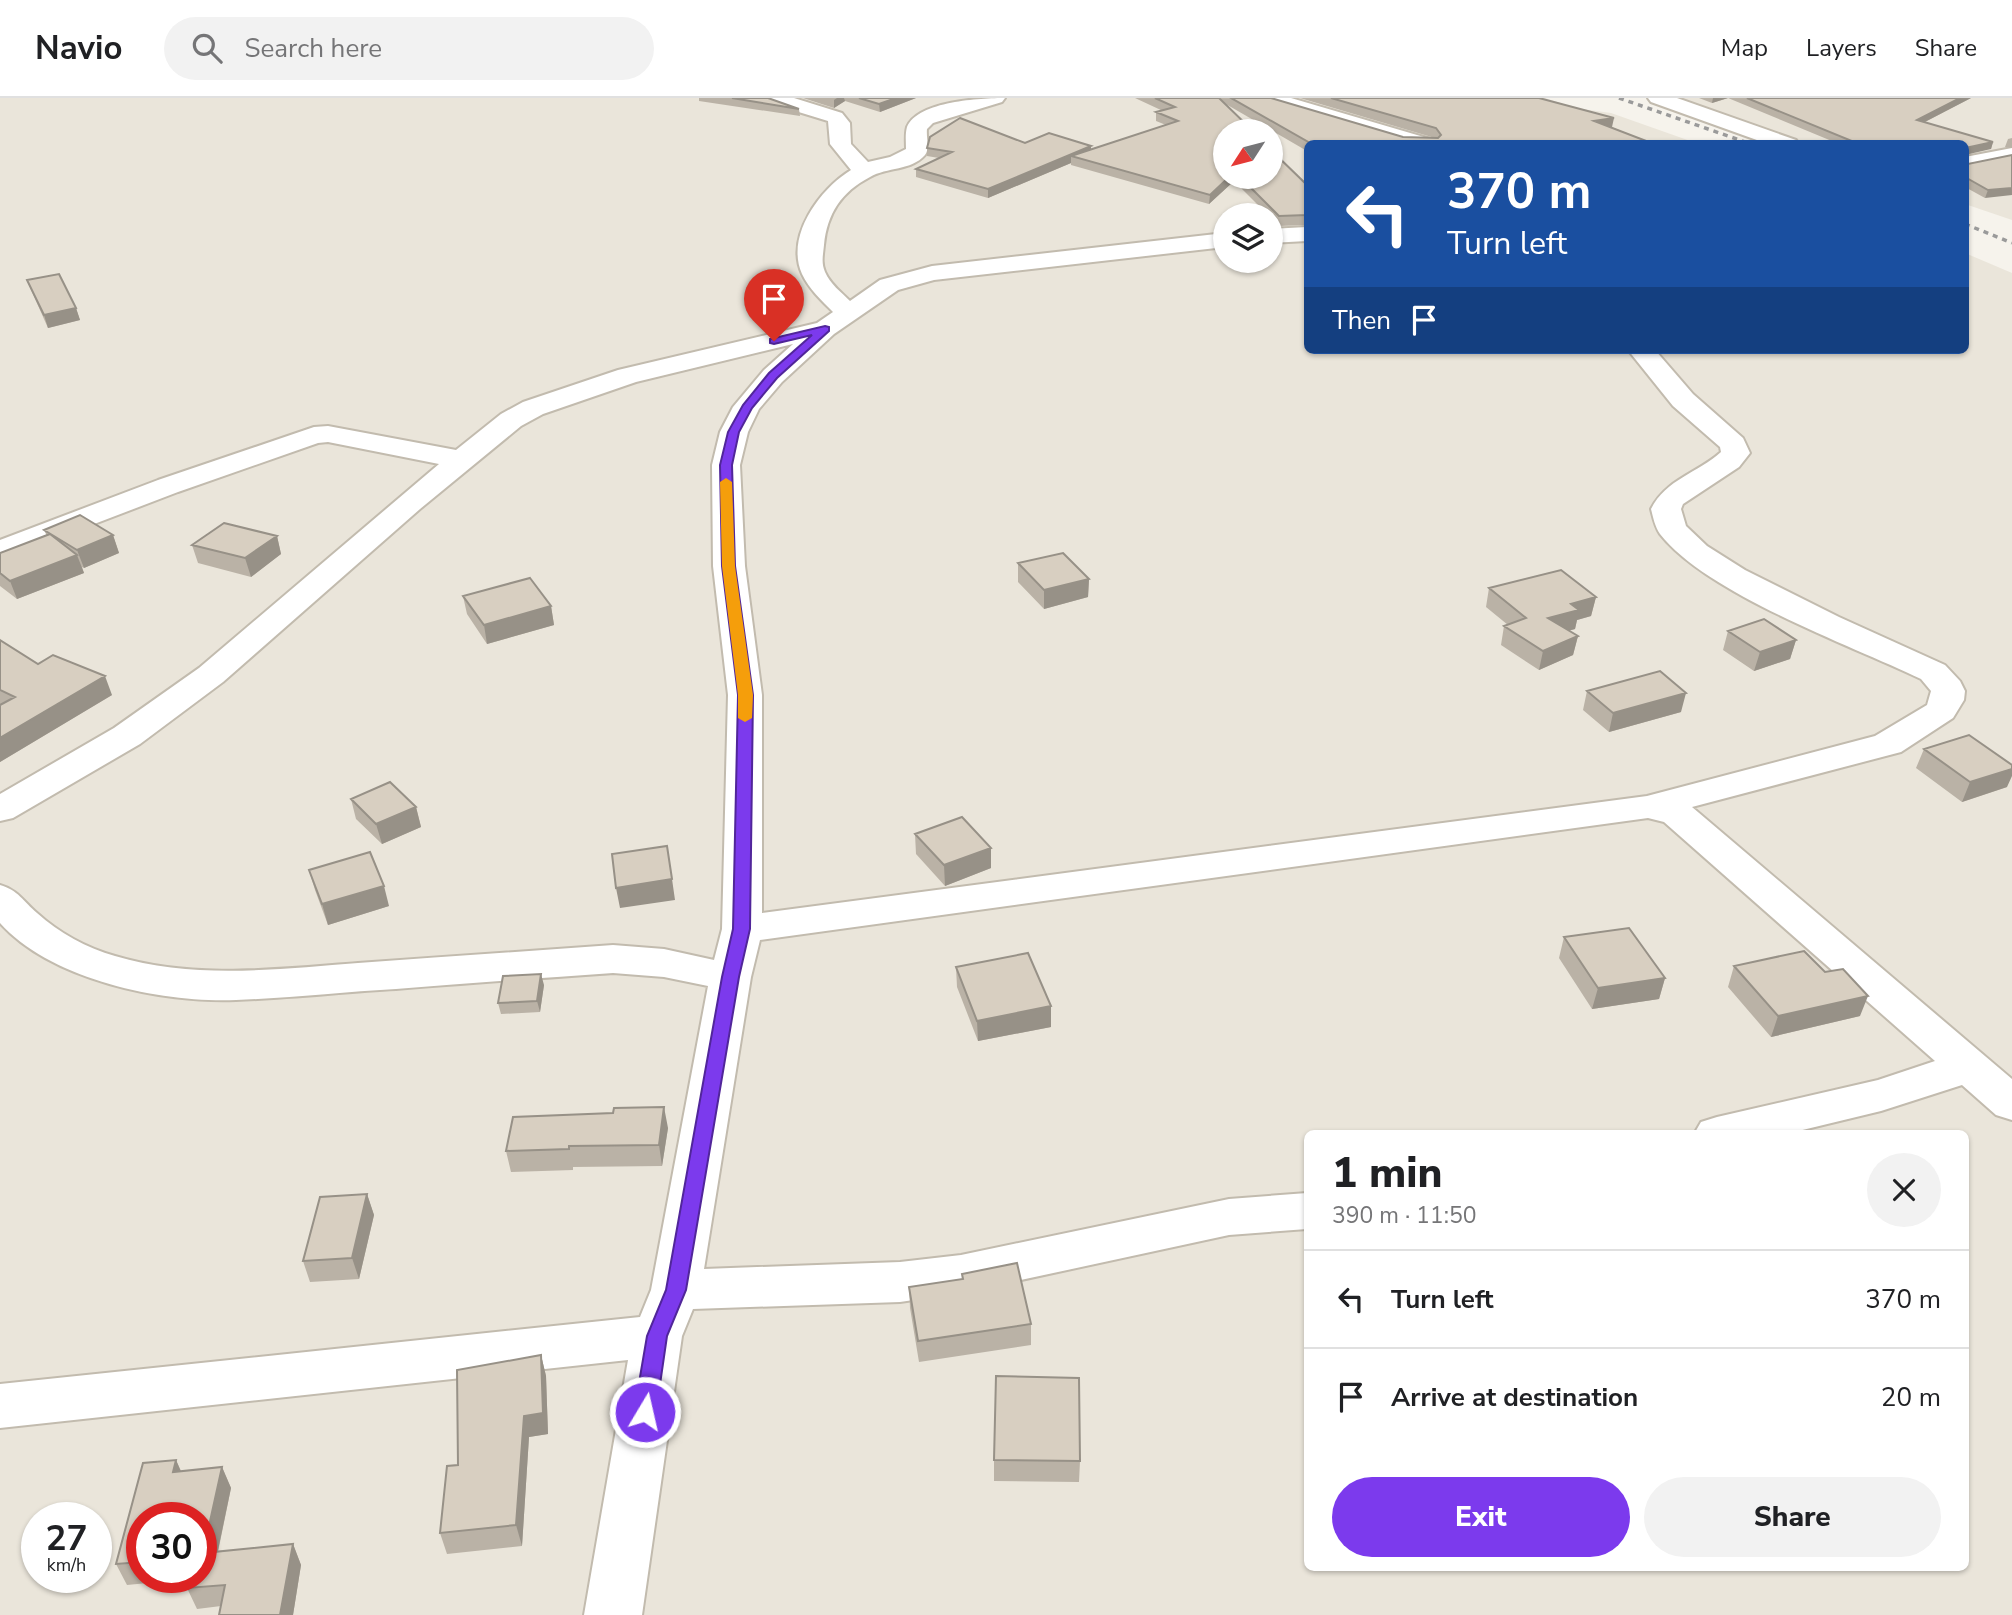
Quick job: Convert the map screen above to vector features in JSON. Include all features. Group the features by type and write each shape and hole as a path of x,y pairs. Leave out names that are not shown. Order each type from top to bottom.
{"street":[{"path":"774,98 835,117 840,123 837,133 839,144 864,171"},
{"path":"836,321 811,266 813,233 819,210 832,195 864,171 910,158 917,151 916,130 920,123 995,98"},
{"path":"1270,98 1351,119 1415,140"},
{"path":"1658,98 1778,140"},
{"path":"1969,162 2012,154"},
{"path":"1283,235 1304,234"},
{"path":"613,1615 657,1336 676,1290 730,977 742,929 746,695 729,566 726,465 734,432 747,407 773,376 836,321 889,285 932,273 1213,241"},
{"path":"0,810 127,736 211,675 511,420 559,399 660,367 836,321"},
{"path":"742,929 1648,807 1888,744 1930,720 1941,711 1948,691 1943,681 1933,672 1768,596 1713,566 1682,541 1667,524 1664,513 1667,503 1678,493 1729,462 1736,453 1733,444 1683,400 1644,354"},
{"path":"0,551 168,486 314,435 328,434 461,460"},
{"path":"1648,807 1676,814 2012,1104"},
{"path":"0,898 18,921 63,953 135,977 187,984 234,986 613,959 664,964 730,977"},
{"path":"1734,1130 1881,1095 1971,1066"},
{"path":"676,1290 900,1282 961,1274 1229,1217 1304,1211"},
{"path":"0,1406 657,1336"}],"shaded area":[{"path":"0,98 1545,98 1575,108 1611,113 1688,140 1304,140 1304,354 1969,354 1969,255 2012,273 2012,1615 0,1615"},
{"path":"1658,98 2012,98 2012,220 1969,205 1969,140 1780,140"}],"building":[{"path":"732,98 768,98 799,109"},
{"path":"859,98 896,98 879,104"},
{"path":"1155,98 1219,98 1241,119 1213,119 1213,189 1216,189 1210,195 1071,156 1178,121 1156,112 1175,107"},
{"path":"1231,98 1271,98 1403,137 1438,138 1441,135 1436,128 1331,98 1539,98 1614,118 1594,121 1644,140 1305,140 1283,128 1283,119 1268,119"},
{"path":"1747,98 1960,98 1917,120 1993,142 1969,147 1969,140 1849,140"},
{"path":"960,118 1025,143 1049,133 1091,146 988,189 916,169 952,152 927,148 930,137"},
{"path":"2012,155 2012,188 1988,190 1969,179 1969,164"},
{"path":"1283,162 1304,182 1304,215 1283,216 1283,203 1266,203 1252,189 1283,189"},
{"path":"59,274 76,308 44,315 27,280"},
{"path":"80,515 113,535 77,550 44,530"},
{"path":"224,523 277,536 245,558 192,545"},
{"path":"50,534 77,555 10,581 0,573 0,553"},
{"path":"1063,553 1089,579 1044,590 1018,563"},
{"path":"1561,570 1596,597 1571,604 1579,610 1548,618 1578,636 1543,651 1504,626 1526,618 1489,588"},
{"path":"530,578 551,606 484,625 463,596"},
{"path":"1764,619 1796,640 1760,652 1728,631"},
{"path":"0,640 38,664 53,655 105,676 0,738 0,705 15,697 0,690"},
{"path":"1660,671 1686,693 1613,713 1587,691"},
{"path":"1969,735 2012,765 2012,769 1970,782 1924,749"},
{"path":"390,782 416,807 376,824 351,799"},
{"path":"962,817 991,848 944,865 915,834"},
{"path":"667,846 672,879 616,888 612,854"},
{"path":"370,852 384,886 322,904 309,870"},
{"path":"1629,928 1665,978 1598,988 1564,937"},
{"path":"1804,951 1825,972 1843,969 1868,996 1778,1016 1734,966"},
{"path":"1028,953 1051,1006 977,1021 956,967"},
{"path":"541,974 537,1001 498,1003 503,976"},
{"path":"664,1107 659,1145 569,1146 569,1149 506,1151 513,1117 613,1113 614,1108"},
{"path":"367,1194 352,1258 303,1261 320,1197"},
{"path":"1017,1263 1031,1324 918,1341 909,1287 963,1279 962,1274"},
{"path":"541,1355 543,1413 524,1416 516,1525 440,1533 447,1466 458,1465 457,1370"},
{"path":"996,1376 1079,1378 1080,1461 994,1460"},
{"path":"176,1460 173,1472 222,1467 214,1502 133,1502 143,1463"},
{"path":"126,1527 126,1563 116,1564"},
{"path":"293,1544 280,1615 219,1615 225,1585 217,1586 217,1552"}],"railway":[{"path":"1619,98 1740,140"},
{"path":"1969,226 2012,243"}],"slow traffic":[{"path":"726,482 729,566 746,695 745,718"}],"route":[{"path":"645,1412 657,1336 676,1290 730,977 742,929 746,695 729,566 726,465 734,432 747,407 773,376 825,329 774,341"}]}
